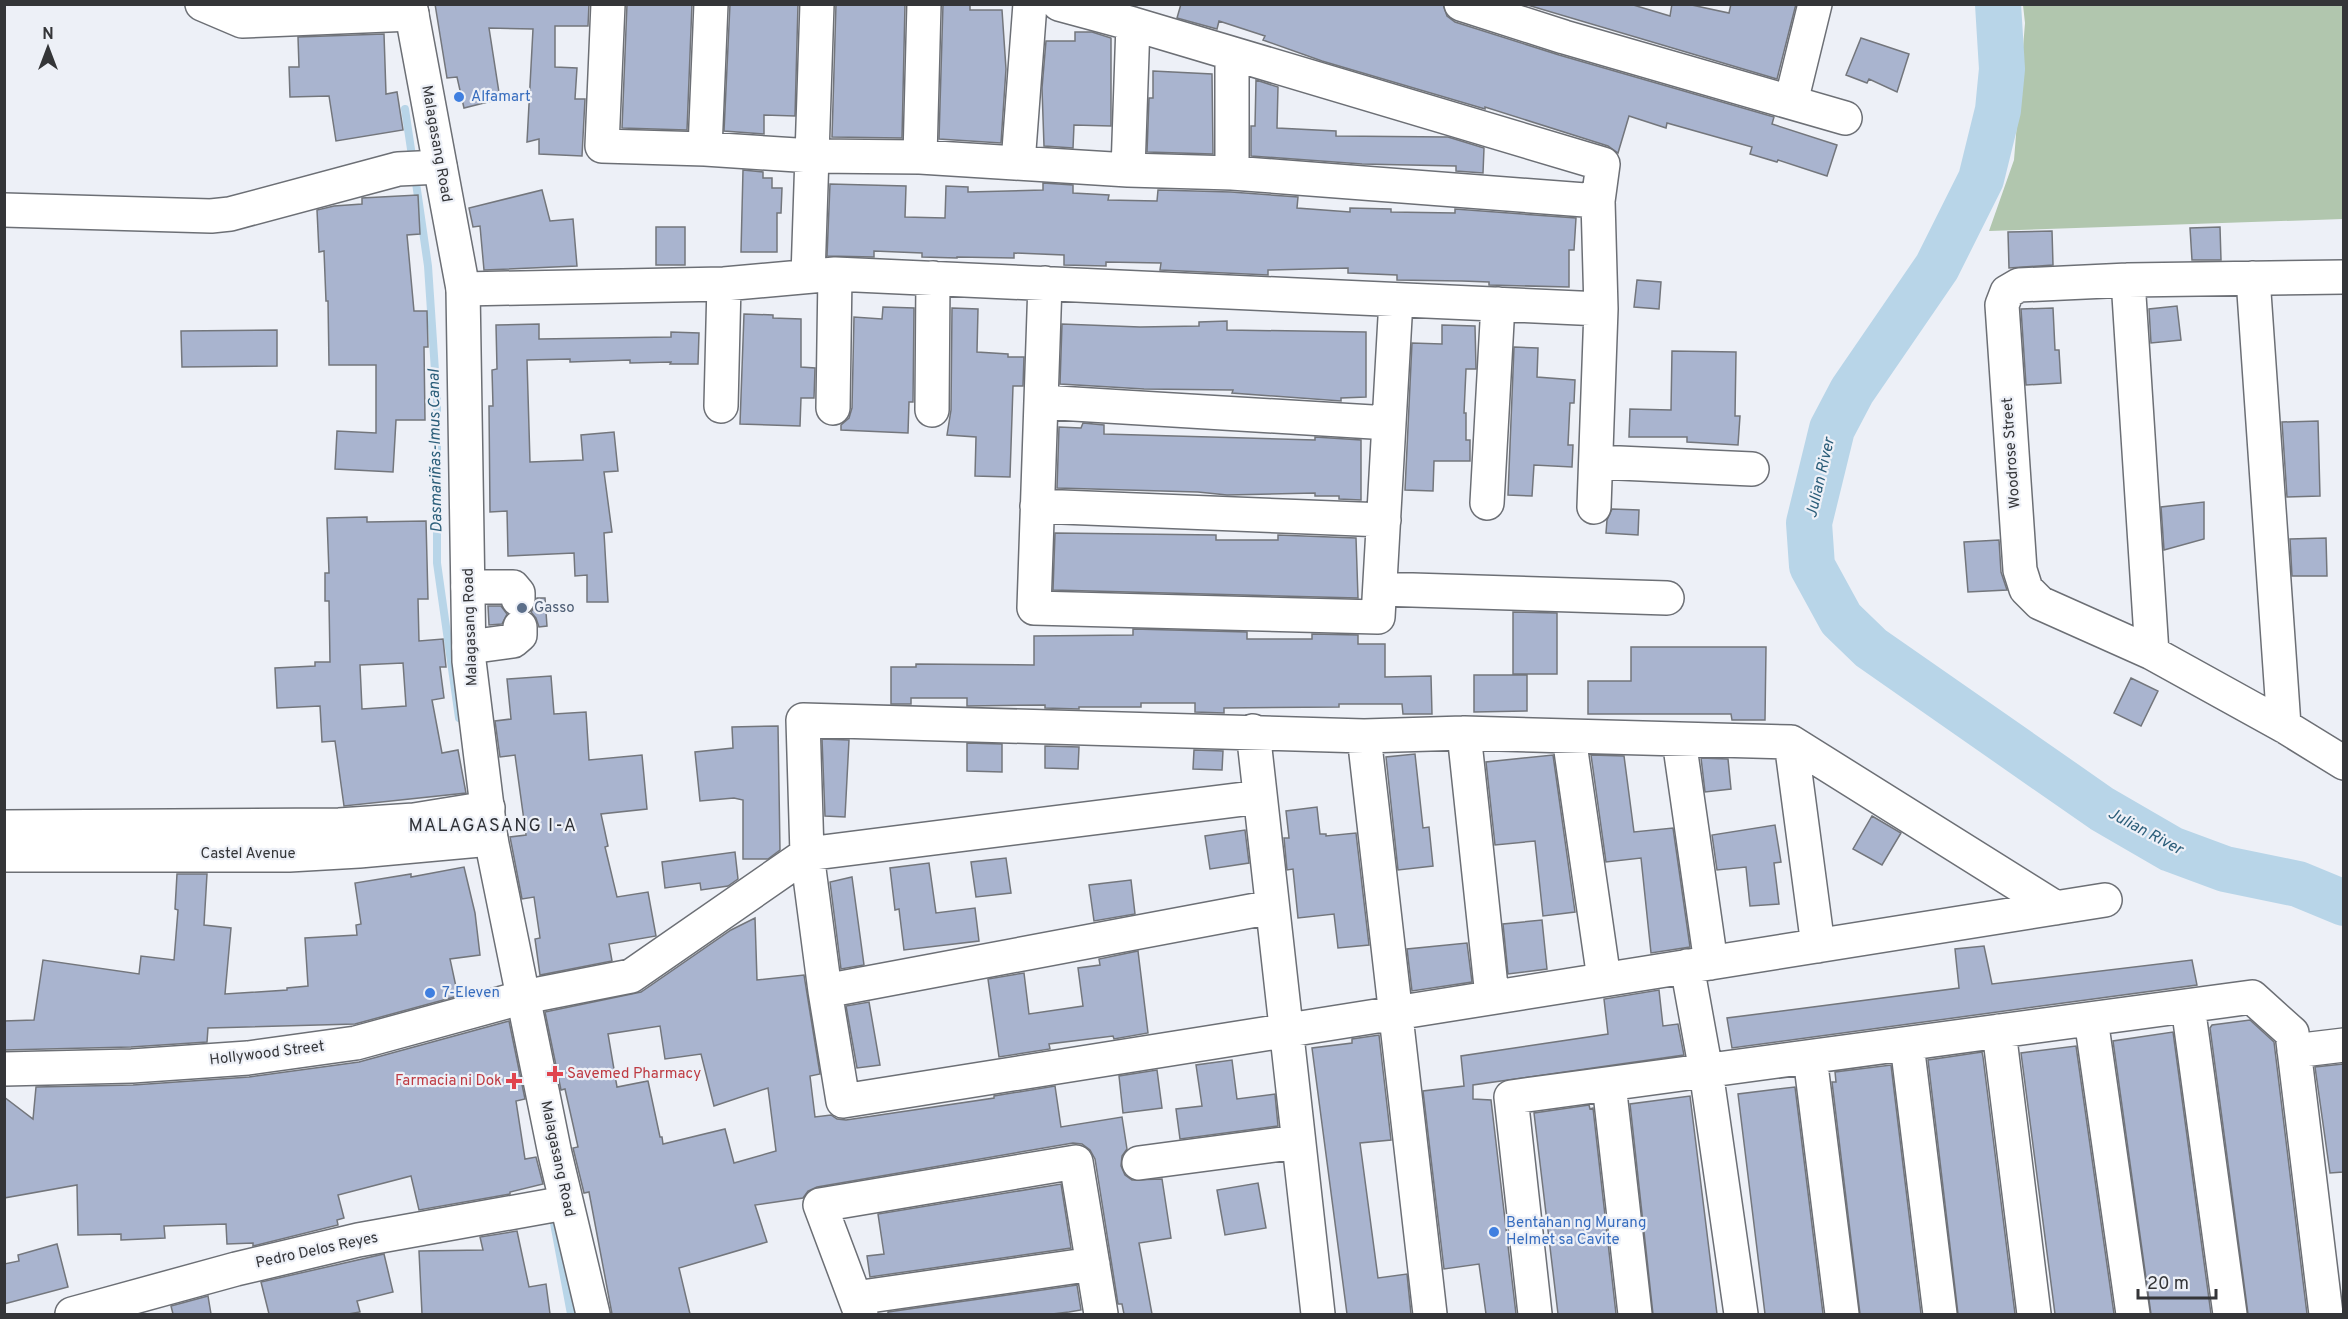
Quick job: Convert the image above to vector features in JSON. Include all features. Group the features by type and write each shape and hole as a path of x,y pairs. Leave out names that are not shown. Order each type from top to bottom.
{"street":[{"path":"202,4 242,21 411,9"},
{"path":"608,4 602,146 705,149 812,156 920,157 1128,170 1232,173 1598,201"},
{"path":"705,149 711,4"},
{"path":"817,4 812,156 833,408"},
{"path":"920,157 924,4"},
{"path":"1018,163 1030,4"},
{"path":"1059,4 1603,164 1598,201 1601,309 1594,507"},
{"path":"1461,4 1564,37 1845,118"},
{"path":"1791,102 1815,4"},
{"name":"Malagasang Road","path":"411,9 463,289 469,647 490,824 565,1203 593,1314"},
{"path":"1128,170 1133,24"},
{"path":"1232,54 1232,173"},
{"path":"4,210 211,216 230,214 398,169 440,167"},
{"path":"463,289 724,284 821,275 933,278 1601,309"},
{"name":"Woodrose Street","path":"2343,277 2128,280 2019,285 2007,292 2002,305 2020,570 2026,589 2040,603 2152,653 2284,726 2343,763"},
{"path":"932,410 933,278"},
{"path":"2253,278 2284,726"},
{"path":"2128,280 2152,653"},
{"path":"1045,283 1034,608 1378,617 1396,300"},
{"path":"721,406 724,284"},
{"path":"1487,503 1498,304"},
{"path":"1041,402 1389,423"},
{"path":"1597,462 1752,469"},
{"path":"1037,506 1384,520"},
{"path":"468,586 513,587 518,593 520,635 513,641 469,647"},
{"path":"1380,589 1667,598"},
{"path":"2056,908 1791,742 1464,733 1364,736 1253,731 803,720 807,854 825,991 843,1101 1492,996 1818,946 2056,908 2105,900"},
{"path":"1253,731 1318,1314"},
{"path":"1464,733 1492,996"},
{"path":"1364,736 1430,1314"},
{"path":"1569,736 1604,979"},
{"path":"1679,740 1706,1071 1741,1314"},
{"path":"1791,742 1818,946"},
{"path":"807,854 1260,797"},
{"name":"Castel Avenue","path":"4,827 339,825 414,819 490,824"},
{"name":"Castel Avenue","path":"4,855 289,855 359,852 490,824"},
{"name":"Hollywood Street","path":"4,1069 132,1066 248,1058 356,1042 524,997 631,976 807,854"},
{"path":"825,991 1272,907"},
{"path":"1535,1314 1510,1097 2252,997 2292,1034 2326,1314"},
{"path":"2188,1006 2230,1314"},
{"path":"2091,1019 2133,1314"},
{"path":"1999,1031 2034,1314"},
{"path":"1907,1044 1940,1314"},
{"path":"2294,1051 2343,1045"},
{"path":"1810,1057 1842,1314"},
{"path":"1609,1084 1635,1314"},
{"path":"1138,1163 1298,1142"},
{"path":"1093,1264 858,1306 820,1205 1076,1162 1093,1264 1101,1314"},
{"name":"Pedro Delos Reyes","path":"72,1314 236,1269 358,1240 565,1203"}],"green space":[{"path":"2023,5 2343,5 2343,219 1989,231 2014,160 2025,23"}],"building":[{"path":"435,4 589,4 588,26 555,26 555,67 577,68 575,99 585,99 582,156 539,154 539,139 527,142 533,29 489,28 500,99 464,108 457,77 447,78"},
{"path":"627,4 692,4 687,130 622,128"},
{"path":"730,4 798,4 795,116 764,115 764,134 724,131"},
{"path":"836,4 905,4 902,138 832,137"},
{"path":"943,4 970,4 970,10 1002,10 1006,69 1001,143 939,139"},
{"path":"1181,4 1443,4 1447,16 1455,22 1559,55 1774,117 1772,124 1837,145 1827,176 1778,160 1777,162 1750,154 1752,147 1667,123 1666,128 1629,116 1618,153 1608,146 1485,107 1485,109 1322,61 1263,40 1265,36 1219,21 1217,29 1177,18"},
{"path":"1524,4 1630,4 1670,16 1672,4 1687,4 1729,13 1731,4 1796,4 1777,79"},
{"path":"1075,32 1092,32 1111,38 1111,126 1074,125 1073,148 1044,146 1042,88 1046,41 1075,41"},
{"path":"384,34 386,94 397,92 403,130 336,141 329,96 290,97 289,67 299,67 298,37"},
{"path":"1861,38 1909,54 1897,92 1869,79 1867,83 1846,75"},
{"path":"1153,71 1212,74 1213,154 1147,152 1149,98 1153,98"},
{"path":"1256,80 1278,87 1277,128 1336,131 1336,136 1448,137 1484,148 1483,173 1456,171 1456,166 1362,164 1251,156 1251,126 1255,126"},
{"path":"743,170 763,172 763,178 772,178 772,188 782,188 781,213 777,213 777,252 741,252"},
{"path":"1043,183 1073,185 1073,193 1109,195 1108,200 1157,201 1158,190 1231,192 1298,197 1297,208 1350,212 1350,208 1391,209 1391,212 1455,213 1455,209 1576,218 1574,250 1569,250 1569,287 1397,280 1397,275 1348,273 1348,268 1268,270 1268,275 1160,270 1161,263 1106,262 1106,266 1064,265 1064,255 1014,253 1014,258 957,258 922,257 922,253 874,251 874,257 827,256 830,184 906,186 905,217 945,218 946,186 968,187 968,192 1043,190"},
{"path":"542,190 550,221 573,219 577,266 484,270 480,226 473,227 469,208"},
{"path":"418,195 420,234 407,235 414,311 427,311 428,347 424,347 425,420 396,420 393,472 335,469 337,431 376,433 376,365 329,365 328,301 326,301 324,251 319,252 317,210 362,204 362,198"},
{"path":"656,227 685,227 685,265 656,265"},
{"path":"2220,227 2221,260 2192,260 2190,228"},
{"path":"2052,231 2053,265 2009,268 2008,232"},
{"path":"1637,280 1661,282 1659,309 1634,307"},
{"path":"2177,306 2181,340 2151,343 2149,309"},
{"path":"883,307 914,308 913,402 909,402 908,433 841,430 841,425 849,418 852,408 854,317 882,319"},
{"path":"952,308 978,309 977,352 1024,357 1023,386 1013,386 1010,477 975,476 976,437 947,435 951,410"},
{"path":"2053,308 2055,350 2059,350 2061,383 2026,385 2021,309"},
{"path":"744,314 801,319 801,367 815,368 814,398 801,398 800,426 740,424"},
{"path":"1227,321 1227,330 1366,332 1366,397 1341,398 1341,401 1232,393 1233,390 1144,389 1060,384 1062,324 1140,327 1199,326 1199,322"},
{"path":"539,324 539,339 671,337 671,332 699,333 698,364 630,363 630,360 570,362 570,359 527,360 530,462 583,460 581,435 614,432 618,471 604,472 612,532 604,533 608,602 587,602 587,575 575,576 574,553 508,556 507,511 490,512 489,406 493,406 492,370 497,369 496,325"},
{"path":"1442,325 1475,326 1476,369 1466,369 1464,413 1466,413 1466,440 1470,440 1470,461 1434,461 1433,491 1405,490 1412,343 1442,344"},
{"path":"277,330 277,366 182,367 181,331"},
{"path":"1514,347 1538,348 1537,377 1575,380 1574,403 1570,403 1568,445 1573,445 1572,467 1534,465 1532,496 1508,495"},
{"path":"1672,351 1736,352 1735,416 1740,416 1738,445 1687,442 1687,437 1629,437 1630,409 1671,410"},
{"path":"2318,421 2320,496 2287,497 2282,422"},
{"path":"1083,423 1104,425 1104,434 1315,440 1315,437 1361,440 1361,500 1339,499 1339,496 1315,496 1315,493 1227,495 1198,492 1057,488 1059,427 1081,428"},
{"path":"2204,502 2204,539 2164,550 2161,507"},
{"path":"1612,509 1639,510 1638,535 1606,533 1607,520"},
{"path":"367,517 367,522 426,521 428,599 418,599 419,641 443,639 446,667 440,667 444,698 432,700 442,753 458,750 466,793 344,806 335,741 322,742 320,706 277,708 275,668 315,666 315,662 330,662 329,601 325,601 325,573 329,573 327,518","holes":["403,663 406,706 362,709 360,665"]},
{"path":"1055,533 1216,535 1216,540 1278,540 1278,535 1356,538 1358,598 1053,590"},
{"path":"2326,538 2327,576 2292,576 2290,539"},
{"path":"1999,540 2001,572 2007,590 1968,592 1964,542"},
{"path":"537,598 545,598 547,626 539,627 531,612"},
{"path":"488,606 501,606 507,614 502,624 489,625"},
{"path":"1513,612 1557,613 1557,674 1513,674"},
{"path":"1133,629 1247,632 1247,639 1312,639 1312,634 1358,635 1358,644 1385,644 1385,677 1431,676 1432,714 1403,714 1402,704 1224,708 1224,713 1195,712 1195,703 1141,703 1141,707 1079,707 1079,709 1045,708 1045,705 967,706 967,698 911,698 911,704 891,704 891,667 916,667 916,664 1034,665 1034,636 1133,635"},
{"path":"1631,647 1766,647 1765,720 1732,720 1731,714 1588,714 1588,681 1631,681"},
{"path":"1474,675 1527,675 1527,711 1474,712"},
{"path":"551,676 554,714 586,712 589,760 642,755 647,809 601,814 608,846 605,847 617,897 648,892 656,936 609,944 612,961 540,975 535,939 540,938 534,897 522,899 510,837 526,835 515,755 500,757 495,721 511,719 507,679"},
{"path":"2131,678 2158,691 2141,726 2114,713"},
{"path":"778,726 780,850 768,859 743,859 743,800 734,798 700,801 695,752 733,748 732,727"},
{"path":"822,739 849,740 845,817 825,816"},
{"path":"967,743 1002,744 1002,772 967,771"},
{"path":"1045,746 1079,747 1078,769 1045,768"},
{"path":"1194,750 1223,751 1222,770 1193,769"},
{"path":"1415,754 1423,828 1429,827 1433,866 1398,870 1386,757"},
{"path":"1553,755 1575,912 1543,916 1535,841 1495,845 1486,762"},
{"path":"1591,755 1624,756 1634,832 1673,828 1690,947 1651,953 1641,858 1606,862"},
{"path":"1701,758 1728,759 1731,789 1705,792"},
{"path":"1317,807 1320,834 1326,834 1326,836 1356,833 1369,945 1338,948 1334,914 1298,918 1293,869 1287,870 1284,838 1289,838 1286,811"},
{"path":"1872,816 1901,833 1882,865 1853,849"},
{"path":"1775,825 1781,862 1774,863 1779,904 1750,906 1746,867 1717,870 1712,835"},
{"path":"1245,830 1249,863 1210,869 1205,836"},
{"path":"735,852 738,879 728,886 701,890 700,883 665,888 662,862"},
{"path":"1006,858 1011,893 976,897 971,862"},
{"path":"929,863 936,913 975,908 979,941 904,950 899,909 895,910 890,868"},
{"path":"464,867 475,913 480,955 450,959 458,996 355,1024 208,1028 207,1042 131,1047 4,1050 4,1021 34,1020 43,960 139,974 141,956 174,960 178,910 175,909 177,874 207,874 204,925 231,928 225,994 287,990 287,988 308,986 305,938 357,935 356,925 361,924 355,883 411,874 411,877"},
{"path":"852,877 864,965 841,969 830,882"},
{"path":"1131,880 1135,914 1094,921 1089,885"},
{"path":"755,918 757,980 804,975 820,1074 810,1076 815,1117 831,1115 837,1119 846,1120 994,1098 994,1096 1055,1086 1061,1127 1122,1117 1127,1149 1122,1156 1121,1166 1125,1175 1132,1180 1162,1179 1171,1238 1139,1243 1152,1314 1124,1314 1122,1304 1118,1304 1095,1159 1090,1150 1082,1144 1073,1143 817,1187 808,1191 803,1198 755,1205 767,1242 679,1268 690,1314 612,1314 589,1192 584,1193 573,1148 578,1147 565,1089 561,1090 545,1012 641,992 731,930","holes":["660,1026 665,1059 701,1054 714,1106 768,1088 776,1151 734,1163 725,1129 663,1144 648,1081 617,1087 608,1034"]},
{"path":"1542,920 1547,969 1508,974 1503,924"},
{"path":"1467,943 1472,982 1412,991 1407,949"},
{"path":"1984,946 1992,984 2192,960 2197,985 1732,1048 1727,1018 1959,988 1955,949"},
{"path":"1138,951 1148,1033 1114,1039 1113,1036 1049,1044 1050,1049 999,1057 988,979 1024,973 1029,1014 1083,1006 1078,968 1100,965 1099,959"},
{"path":"1659,990 1663,1026 1678,1024 1684,1055 1473,1085 1473,1099 1491,1100 1516,1314 1486,1314 1479,1264 1444,1269 1423,1091 1464,1086 1461,1056 1608,1034 1604,999"},
{"path":"869,1002 880,1065 857,1068 846,1006"},
{"path":"2250,1020 2274,1042 2307,1314 2248,1314 2210,1028 2212,1025"},
{"path":"509,1021 525,1099 516,1101 525,1159 536,1157 543,1184 510,1192 510,1194 419,1210 411,1176 338,1195 344,1218 337,1220 338,1225 253,1246 253,1243 227,1244 226,1224 164,1226 165,1238 121,1240 121,1234 78,1235 77,1185 4,1198 4,1097 33,1119 36,1087 133,1085 249,1077 359,1062"},
{"path":"2173,1032 2211,1314 2151,1314 2113,1041"},
{"path":"1379,1035 1391,1140 1360,1143 1378,1278 1407,1274 1411,1314 1347,1314 1312,1048 1352,1043 1352,1039"},
{"path":"2076,1046 2114,1314 2055,1314 2021,1053"},
{"path":"1982,1052 2015,1314 1958,1314 1928,1060"},
{"path":"1232,1060 1237,1099 1275,1094 1278,1126 1180,1139 1176,1109 1202,1106 1196,1065"},
{"path":"2343,1064 2343,1172 2330,1173 2315,1067"},
{"path":"1891,1065 1921,1314 1860,1314 1832,1082 1836,1082 1835,1072"},
{"path":"1157,1070 1162,1108 1123,1113 1119,1076"},
{"path":"1795,1087 1823,1314 1765,1314 1738,1094"},
{"path":"1690,1096 1717,1314 1653,1314 1630,1104"},
{"path":"1589,1105 1590,1109 1593,1108 1616,1314 1558,1314 1534,1113"},
{"path":"1258,1183 1266,1228 1225,1235 1217,1190"},
{"path":"1061,1184 1071,1248 870,1277 867,1256 884,1254 878,1214"},
{"path":"517,1231 529,1287 546,1284 550,1314 422,1314 419,1251 483,1250 480,1237"},
{"path":"57,1244 68,1287 4,1304 4,1264 19,1261 18,1255"},
{"path":"384,1254 393,1292 357,1301 360,1312 269,1314 261,1282"},
{"path":"1077,1285 1081,1310 1069,1312 1052,1314 888,1314 888,1312"},
{"path":"208,1296 211,1314 173,1314 171,1306"}],"waterway":[{"name":"Julian River","path":"1998,4 2002,69 1998,110 1981,179 1937,267 1852,391 1832,429 1809,523 1812,566 1841,619 1871,648 2102,809 2171,849 2225,869 2298,884 2344,903"},
{"name":"Dasmariñas-Imus Canal","path":"405,109 412,156"},
{"name":"Dasmariñas-Imus Canal","path":"416,183 428,266 437,401 437,563 459,718"},
{"name":"Dasmariñas-Imus Canal","path":"553,1218 571,1314"}],"place":[{"name":"Alfamart","path":"459,97"},
{"name":"Gasso","path":"522,608"},
{"name":"7-Eleven","path":"430,993"},
{"name":"Savemed Pharmacy","path":"555,1074"},
{"name":"Farmacia ni Dok","path":"514,1081"},
{"name":"Bentahan ng Murang Helmet sa Cavite","path":"1494,1232"}],"district":[{"name":"MALAGASANG I-A","path":"493,826"}]}
